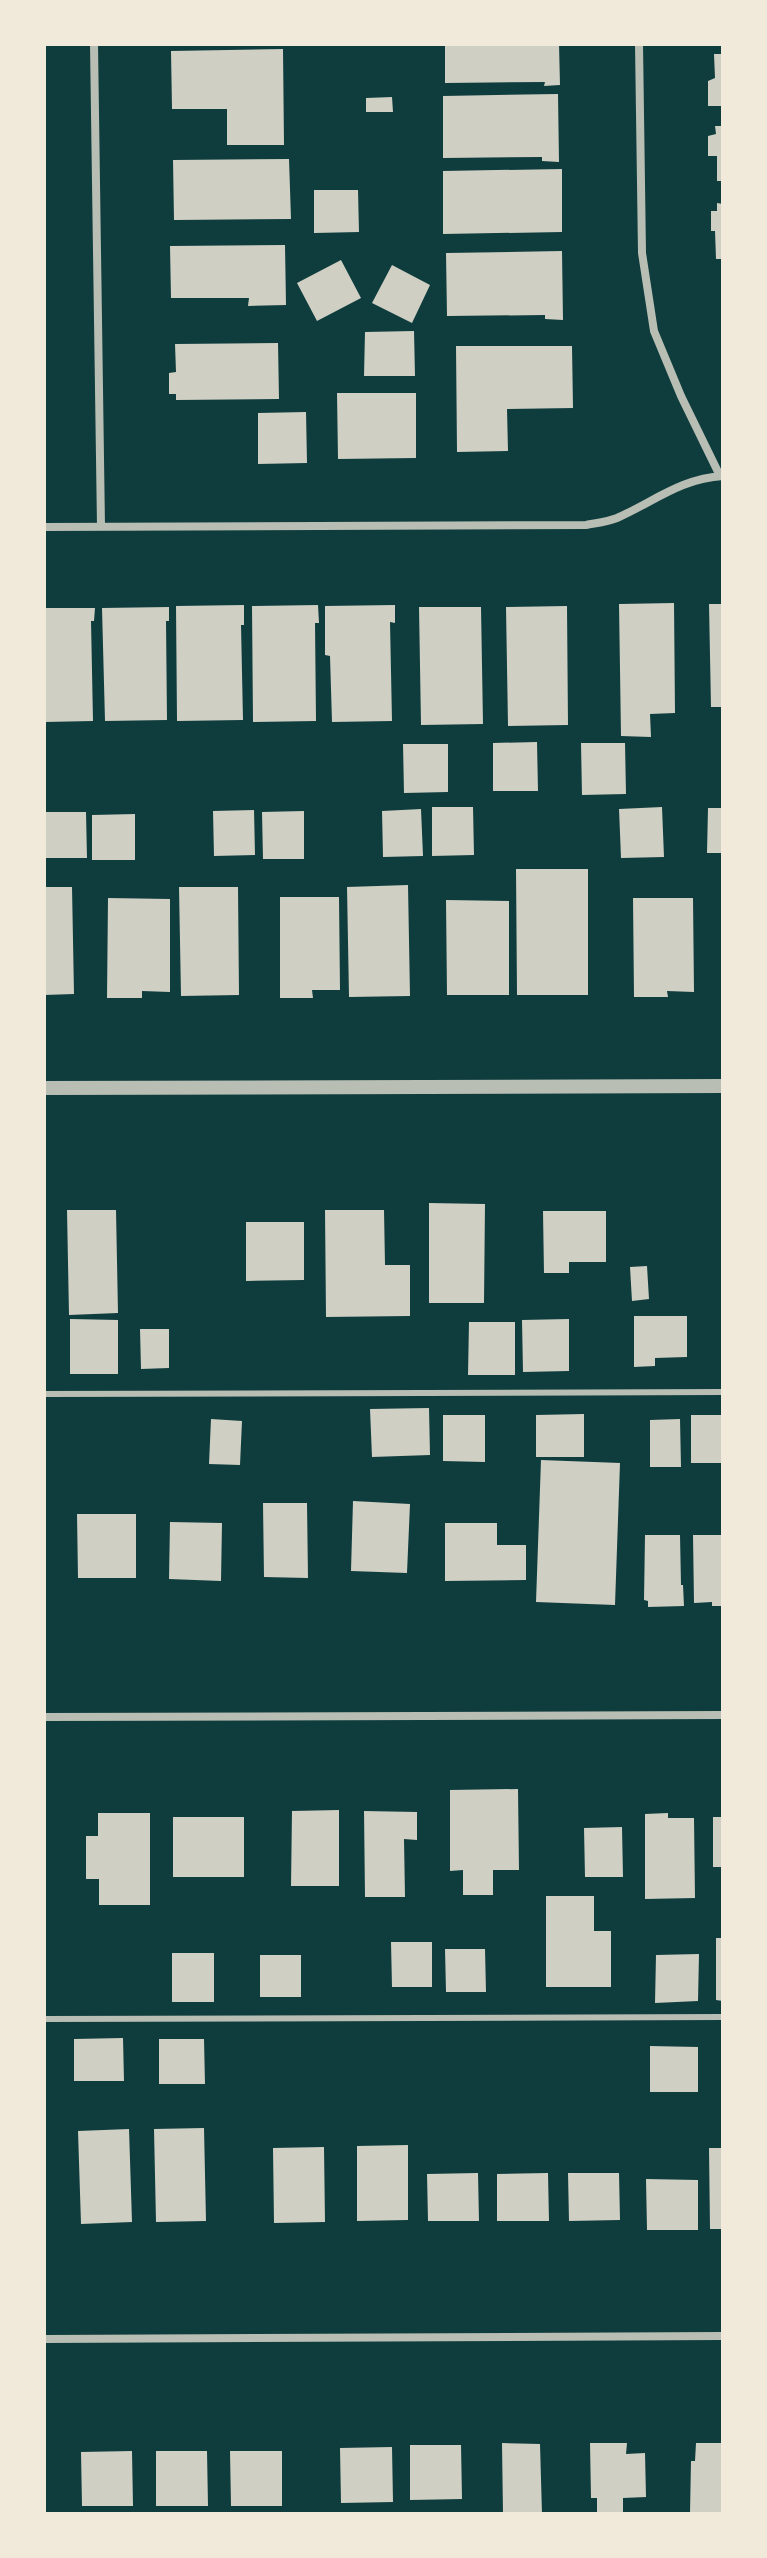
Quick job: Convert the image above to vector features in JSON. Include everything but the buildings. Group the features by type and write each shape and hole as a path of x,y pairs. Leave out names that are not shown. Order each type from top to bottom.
{"street":[{"path":"94,44 101,527"},
{"path":"44,527 586,525 614,519 697,479 722,476 681,396 654,331 642,253 639,44"},
{"path":"44,1088 723,1086"},
{"path":"44,1717 723,1715"},
{"path":"44,2339 723,2336"}],"lane":[{"path":"44,1394 723,1392"},
{"path":"44,2019 723,2017"}]}
